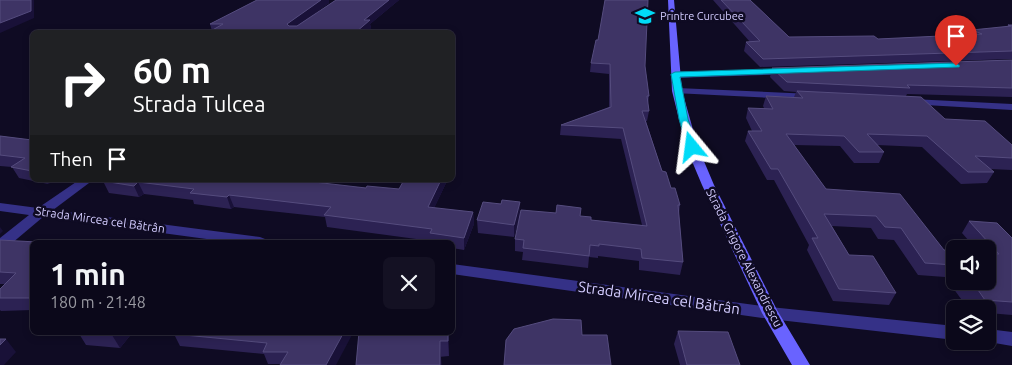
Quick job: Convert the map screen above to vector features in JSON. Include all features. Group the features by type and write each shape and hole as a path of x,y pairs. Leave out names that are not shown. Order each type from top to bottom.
{"street":[{"name":"Strada Grigore Alexandrescu","path":"671,0 677,91 698,163 770,313 801,365"},
{"path":"675,74 797,72"},
{"path":"677,91 825,98"},
{"path":"904,102 1012,107"},
{"path":"0,246 41,212 84,182"},
{"name":"Strada Mircea cel Bătrân","path":"0,207 245,240"},
{"name":"Strada Mircea cel Bătrân","path":"455,269 770,313 946,332"},
{"path":"996,337 1012,339"}],"building":[{"path":"0,0 31,0 31,11 0,23"},
{"path":"257,0 321,0 287,24 289,26 297,26 336,0 389,0 364,20 370,20 358,30 212,30 223,24 210,24"},
{"path":"605,0 648,0 645,66 649,111 642,111 662,171 666,172 671,188 675,188 680,205 678,205 683,262 642,258 641,249 599,244 599,246 590,245 589,256 523,248 524,240 515,239 521,210 556,213 557,205 581,208 580,216 591,217 591,220 647,226 623,128 561,125 611,107 610,64 591,63 596,40 598,40"},
{"path":"721,0 750,0 789,37 874,36 878,39 982,34 972,30 1012,25 1012,51 763,59 746,42 760,41"},
{"path":"1012,60 1012,88 907,85 910,88 787,82 772,68"},
{"path":"797,91 921,97 945,119 985,121 1012,145 1012,158 975,156 994,172 968,172 927,136 867,134 884,152 859,152 844,136 786,134 826,189 900,194 946,250 946,264 925,263 901,228 885,227 876,216 824,214 849,255 873,256 896,293 839,289 812,238 818,238 778,169 771,169 748,131 762,131 748,108 773,109 766,96 803,98"},
{"path":"0,136 30,140 30,171 11,167 25,158 0,155"},
{"path":"109,182 138,182 134,186"},
{"path":"138,182 314,182 366,188 367,186 399,189 403,182 440,182 428,207 473,212 464,238 430,233 432,229 324,215 331,207 229,195 227,197 190,193 194,189"},
{"path":"502,200 520,202 514,225 477,220 483,202 501,204"},
{"path":"969,221 997,223 1012,238 1012,302 985,300 978,290 996,290 996,254 999,254 996,251 996,240 986,240"},
{"path":"0,240 30,242 30,298 0,298 0,289 16,273 0,272"},
{"path":"553,319 581,320 582,335 607,335 611,365 504,365 506,340 514,329"},
{"path":"678,331 728,332 740,365 687,365"},
{"path":"184,335 342,335 326,365 280,365 288,352 263,352 267,343"},
{"path":"359,335 448,335 448,341 440,341 440,365 356,365"},
{"path":"0,339 6,339 0,345"}],"place":[{"name":"Printre Curcubee","path":"645,16"}],"route":[{"path":"692,147 677,91 675,74 712,75 956,66"}]}
